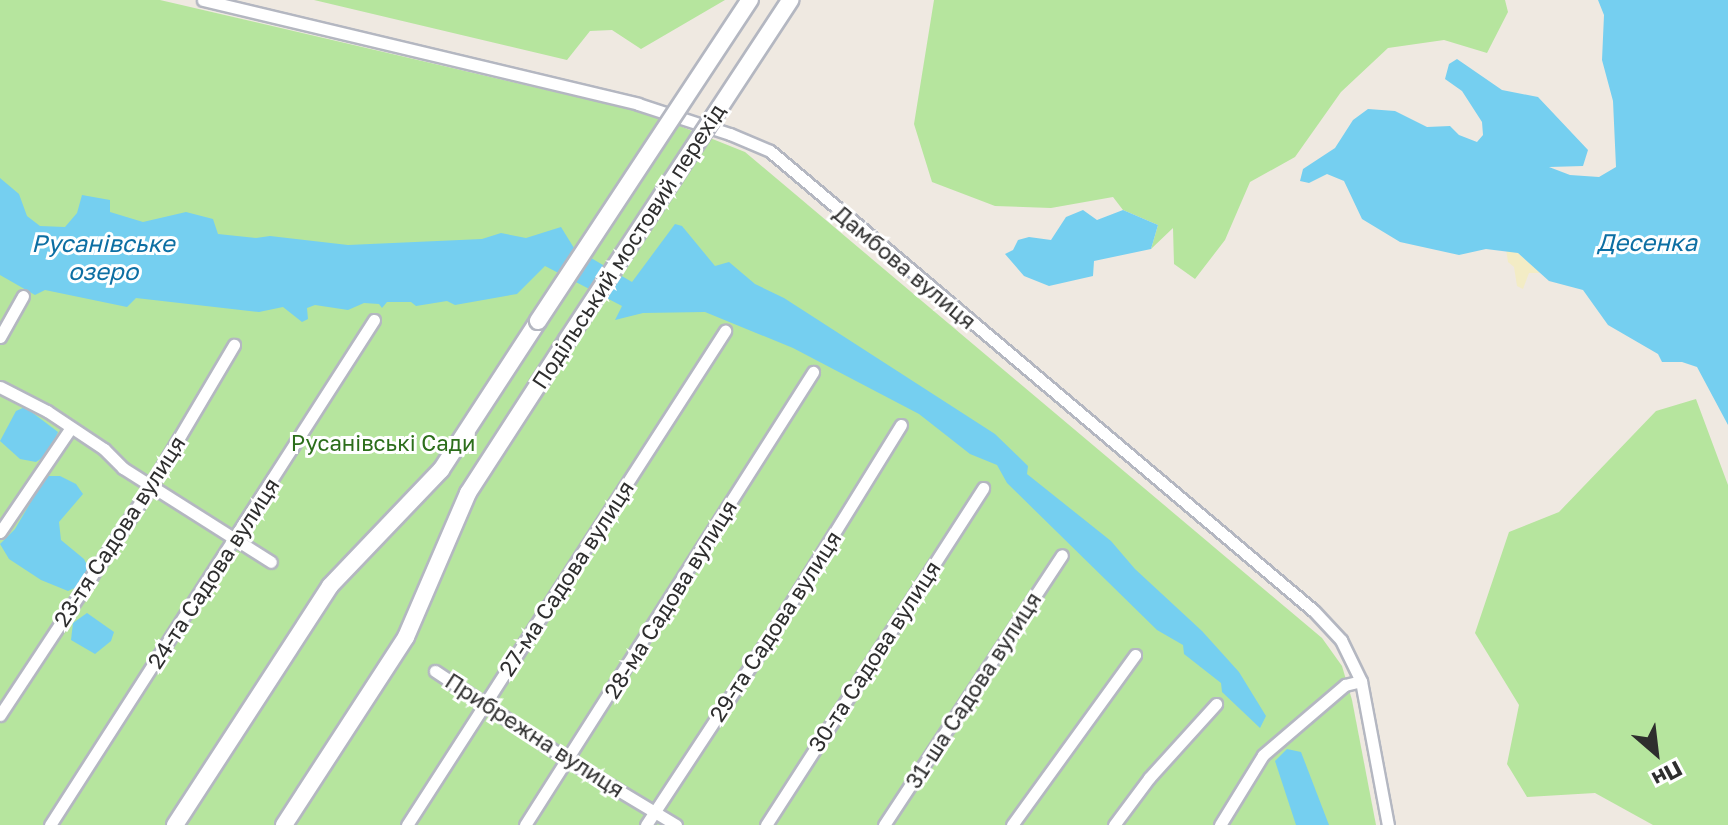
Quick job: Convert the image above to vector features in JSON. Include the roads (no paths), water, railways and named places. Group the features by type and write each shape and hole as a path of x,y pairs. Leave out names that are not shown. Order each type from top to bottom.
{"main road":[{"name":"Подільський мостовий перехід","path":"175,825 330,586 441,470 750,0"},
{"name":"Подільський мостовий перехід","path":"284,825 406,637 468,493 790,0"}],"street":[{"name":"Дамбова вулиця","path":"203,0 638,104 762,146 1314,611 1341,640 1361,681 1388,825"},
{"path":"0,337 23,296"},
{"name":"24-та Садова вулиця","path":"50,825 374,320"},
{"name":"27-ма Садова вулиця","path":"407,825 725,331"},
{"name":"23-тя Садова вулиця","path":"0,715 153,484 234,345"},
{"name":"28-ма Садова вулиця","path":"525,825 813,372"},
{"path":"0,387 47,411 104,449 123,468 153,484 271,562"},
{"name":"29-та Садова вулиця","path":"646,825 778,624 901,425"},
{"path":"0,532 70,429"},
{"name":"30-та Садова вулиця","path":"766,825 983,488"},
{"name":"31-ша Садова вулиця","path":"884,825 1062,555"},
{"path":"1012,825 1135,655"},
{"name":"Прибрежна вулиця","path":"435,671 568,760 676,825"},
{"path":"1220,825 1263,755 1345,685 1361,681"},
{"path":"1114,825 1149,778 1216,704"}],"water":[{"name":"Десенка","path":"1598,0 1728,0 1728,425 1697,367 1682,362 1662,362 1658,354 1608,325 1583,290 1549,281 1518,253 1486,249 1459,255 1400,242 1362,219 1344,181 1327,174 1309,183 1300,181 1303,169 1335,148 1353,120 1368,109 1395,111 1427,127 1450,126 1459,135 1477,142 1483,135 1482,122 1462,91 1445,79 1449,64 1457,59 1502,90 1538,97 1588,150 1583,166 1549,167 1570,175 1599,177 1616,167 1613,101 1602,60 1604,15"},
{"name":"Русанівське озеро","path":"0,178 19,194 27,216 40,226 65,227 77,213 82,195 110,200 110,212 143,222 186,212 213,219 218,234 348,245 482,239 501,233 526,238 561,227 574,248 632,282 675,224 682,226 715,266 729,262 755,284 784,298 995,434 1028,466 1027,474 1111,541 1135,569 1202,631 1239,672 1266,716 1260,728 1222,692 1221,683 1184,654 1183,645 1157,630 1007,483 997,465 970,454 919,414 793,348 705,312 643,313 615,320 622,306 545,266 517,294 455,305 447,301 416,306 411,302 387,302 382,308 379,304 364,303 348,310 315,305 307,308 308,319 302,322 283,307 259,312 136,298 127,307 45,290 35,295 0,275"},
{"path":"1083,210 1097,220 1123,210 1158,225 1151,249 1094,261 1093,276 1049,286 1024,276 1005,254 1013,250 1018,240 1029,237 1051,240 1066,217"},
{"path":"25,407 58,432 48,454 36,462 20,459 0,441 16,411"},
{"path":"46,476 60,476 76,484 83,494 59,522 61,540 84,559 89,569 79,586 68,591 41,580 9,559 0,544 15,529"},
{"path":"87,613 114,632 111,641 95,654 71,640 73,623"},
{"path":"1287,749 1301,752 1329,825 1296,825 1275,761"}],"park label":[{"name":"Русанівські Сади","path":"383,443"}]}
